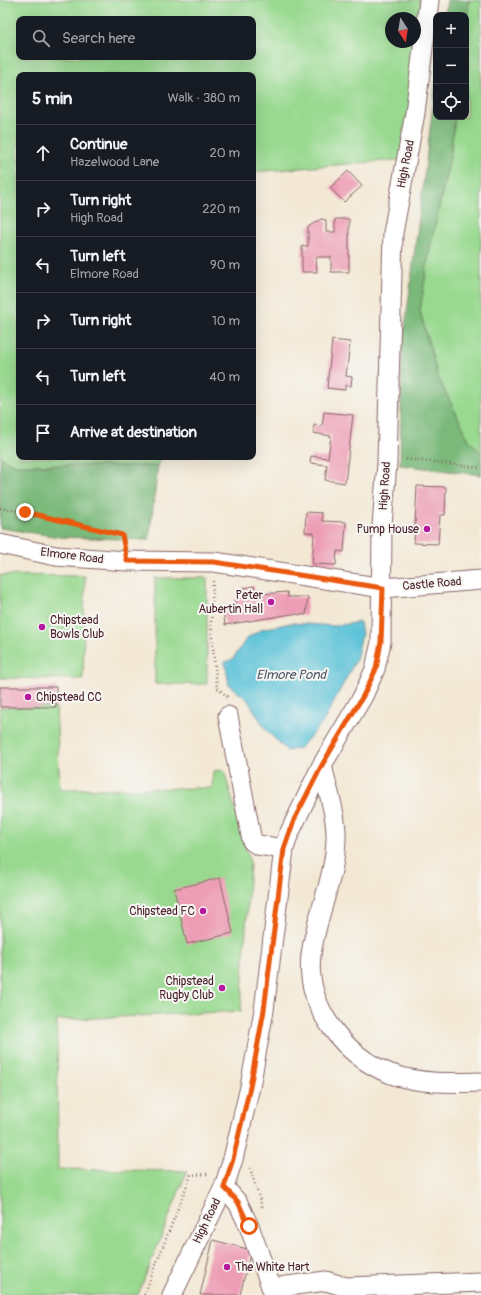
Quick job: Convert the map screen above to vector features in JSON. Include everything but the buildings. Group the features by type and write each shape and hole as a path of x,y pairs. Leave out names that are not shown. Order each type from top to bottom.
{"street":[{"name":"High Road","path":"172,1295 219,1180 233,1159 242,1123 264,1010 284,849 294,820 322,765 363,696 376,669 381,642 383,588 382,526 387,458 393,233 415,113 429,0"},
{"name":"Elmore Road","path":"0,544 56,556 127,561 214,562 383,588"},
{"name":"Castle Road","path":"383,588 481,580"},
{"path":"229,707 252,841 258,845 284,849"},
{"path":"322,765 334,820 336,838 334,856 311,955 311,984 321,1011 335,1034 360,1056 391,1074 435,1083 481,1082"},
{"path":"219,1180 238,1202 273,1291 326,1281 346,1287 481,1282"}],"path":[{"path":"387,458 481,468"},
{"path":"0,508 25,512 122,535 127,561"},
{"path":"214,562 211,625 217,688 229,707"},
{"path":"144,1295 191,1175 219,1180"}],"green space":[{"path":"0,0 429,0 407,159 256,172 256,72 16,72 16,460 159,460 158,466 15,465 0,457"},
{"path":"447,0 469,0 468,12 445,12"},
{"path":"469,0 481,0 481,453 469,440 438,377 420,311 429,253 450,157 455,120 469,120"},
{"path":"433,105 433,120 455,120 450,157 429,253 420,311 438,377 469,440 481,453 481,475 400,465 402,352"},
{"path":"0,457 15,465 158,466 149,540 60,537 0,528"},
{"name":"Chipstead Bowls Club","path":"0,575 85,576 83,679 0,678"},
{"path":"155,578 207,578 207,684 155,684"},
{"path":"0,707 56,707 60,789 212,788 213,771 224,770 250,863 241,1011 57,1020 58,1169 187,1171 138,1295 0,1295"}],"water":[{"name":"Elmore Pond","path":"360,622 362,634 356,660 323,722 300,748 287,751 266,730 247,699 229,685 225,662 233,659 246,639 262,629 291,623 335,626"}],"place":[{"name":"Pump House","path":"427,529"},
{"name":"Peter Aubertin Hall","path":"271,602"},
{"name":"Chipstead Bowls Club","path":"42,627"},
{"name":"Chipstead CC","path":"28,697"},
{"name":"Chipstead FC","path":"203,911"},
{"name":"Chipstead Rugby Club","path":"222,988"},
{"name":"The White Hart","path":"227,1267"}],"route":[{"path":"25,512 122,535 127,561 214,562 383,588 381,642 376,669 363,696 322,765 294,820 284,849 264,1010 250,1087 233,1159 224,1187 238,1202 249,1226"}]}
